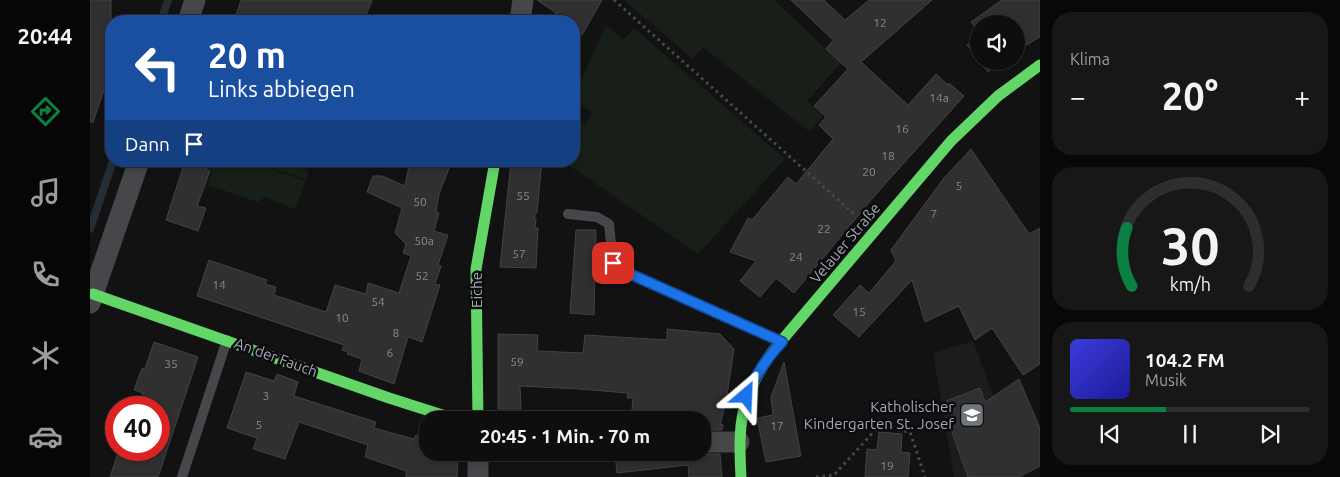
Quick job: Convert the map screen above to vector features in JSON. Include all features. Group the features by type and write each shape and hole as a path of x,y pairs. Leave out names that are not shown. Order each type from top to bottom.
{"street":[{"path":"190,15 195,0"},
{"path":"521,15 523,0"},
{"name":"Velauer Straße","path":"741,477 740,419 746,396 758,371 951,141 998,96 1040,65"},
{"path":"92,298 137,167"},
{"name":"Eiche","path":"478,411 476,269 494,167"},
{"name":"An der Fauch","path":"92,298 227,339 387,398 433,411"},
{"path":"711,442 739,442"},
{"path":"478,461 478,477"}],"lane":[{"path":"568,214 597,217 609,224 613,263 619,269 782,342"},
{"path":"182,477 227,339"}],"path":[{"path":"614,0 874,232"},
{"path":"816,477 834,475 879,426 910,432 925,477"}],"shaded area":[{"path":"624,0 774,0 841,63 807,101 823,116 810,132 703,47 693,59"},
{"path":"606,25 623,40 634,28 785,159 698,254 572,167 580,167 580,122 585,125 592,112 580,105 580,83"},
{"path":"209,167 265,167 306,181 295,209 264,197 258,202 207,185 212,171 208,169"},
{"path":"269,167 306,167 305,170 309,172 307,180"},
{"name":"Katholischer Kindergarten St. Josef","path":"973,341 1024,477 954,477 933,353"}],"building":[{"path":"90,0 111,0 111,15 105,15 105,87 93,122 90,122"},
{"path":"241,0 372,0 366,15 236,15"},
{"path":"537,0 602,0 582,35 580,34 580,15 555,15 556,13"},
{"path":"791,0 824,0 845,20 869,0 932,0 861,62 908,105 936,74 964,96 877,193 794,293 776,278 760,297 740,281 756,261 730,252 748,218 752,220 788,177 796,184 833,139 819,125 826,117 814,106 848,69 826,49 833,40"},
{"path":"1002,0 1040,0 1040,37 1025,46 1025,15 981,15"},
{"path":"971,149 1029,234 1040,228 1040,364 1023,375 992,328 975,340 959,306 925,322 912,280 859,337 833,315 860,285 869,293 896,261 891,250 944,178"},
{"path":"183,167 207,167 206,170 210,171 197,206 206,208 198,231 166,220"},
{"path":"409,167 450,167 439,194 436,212 439,213 434,231 448,235 438,265 441,266 435,284 440,285 422,342 408,337 394,384 359,371 362,359 347,354 348,352 342,350 344,345 197,296 209,260 267,280 265,284 276,287 274,295 326,312 335,285 366,294 368,283 399,293 411,256 403,253 406,244 395,233 402,208 367,192 373,176 382,176 405,186"},
{"path":"510,167 541,167 537,212 534,217 536,218 535,228 538,228 536,268 500,267"},
{"path":"576,230 596,230 594,315 570,313"},
{"path":"667,329 720,334 734,349 726,402 720,425 723,424 722,430 711,430 711,411 632,411 633,398 627,398 628,393 520,386 521,409 498,409 498,334 538,335 537,351 583,353 585,335 667,340"},
{"path":"154,342 198,357 170,441 170,396 142,396 143,393 134,390 142,368 145,369"},
{"path":"784,362 801,456 766,462 757,418 773,415 771,397"},
{"path":"246,372 274,381 277,374 298,382 294,396 376,422 374,428 414,439 416,435 419,436 419,461 458,461 457,477 406,477 406,471 365,457 368,445 299,422 285,459 253,449 257,438 227,428"},
{"path":"1019,379 1040,428 1040,466 1019,477 968,477 949,424 954,422 946,401 980,388 985,402"},
{"path":"879,432 902,434 901,452 910,453 908,477 865,477 867,449 877,450"},
{"path":"711,454 720,454 722,477 689,477 688,465 617,473 616,461 711,461"},
{"path":"115,461 163,461 158,477 110,477"}],"waterway":[{"path":"163,15 168,0"},
{"path":"90,229 111,167"}],"traffic: fast":[{"path":"741,477 740,441 743,412 753,384 772,352 951,141 998,96 1040,65"},
{"path":"478,411 476,269 494,167"},
{"path":"93,294 430,411"}],"place":[{"name":"Katholischer Kindergarten St. Josef","path":"972,415"}],"route":[{"path":"613,263 619,269 782,342 758,371 746,396"}]}
